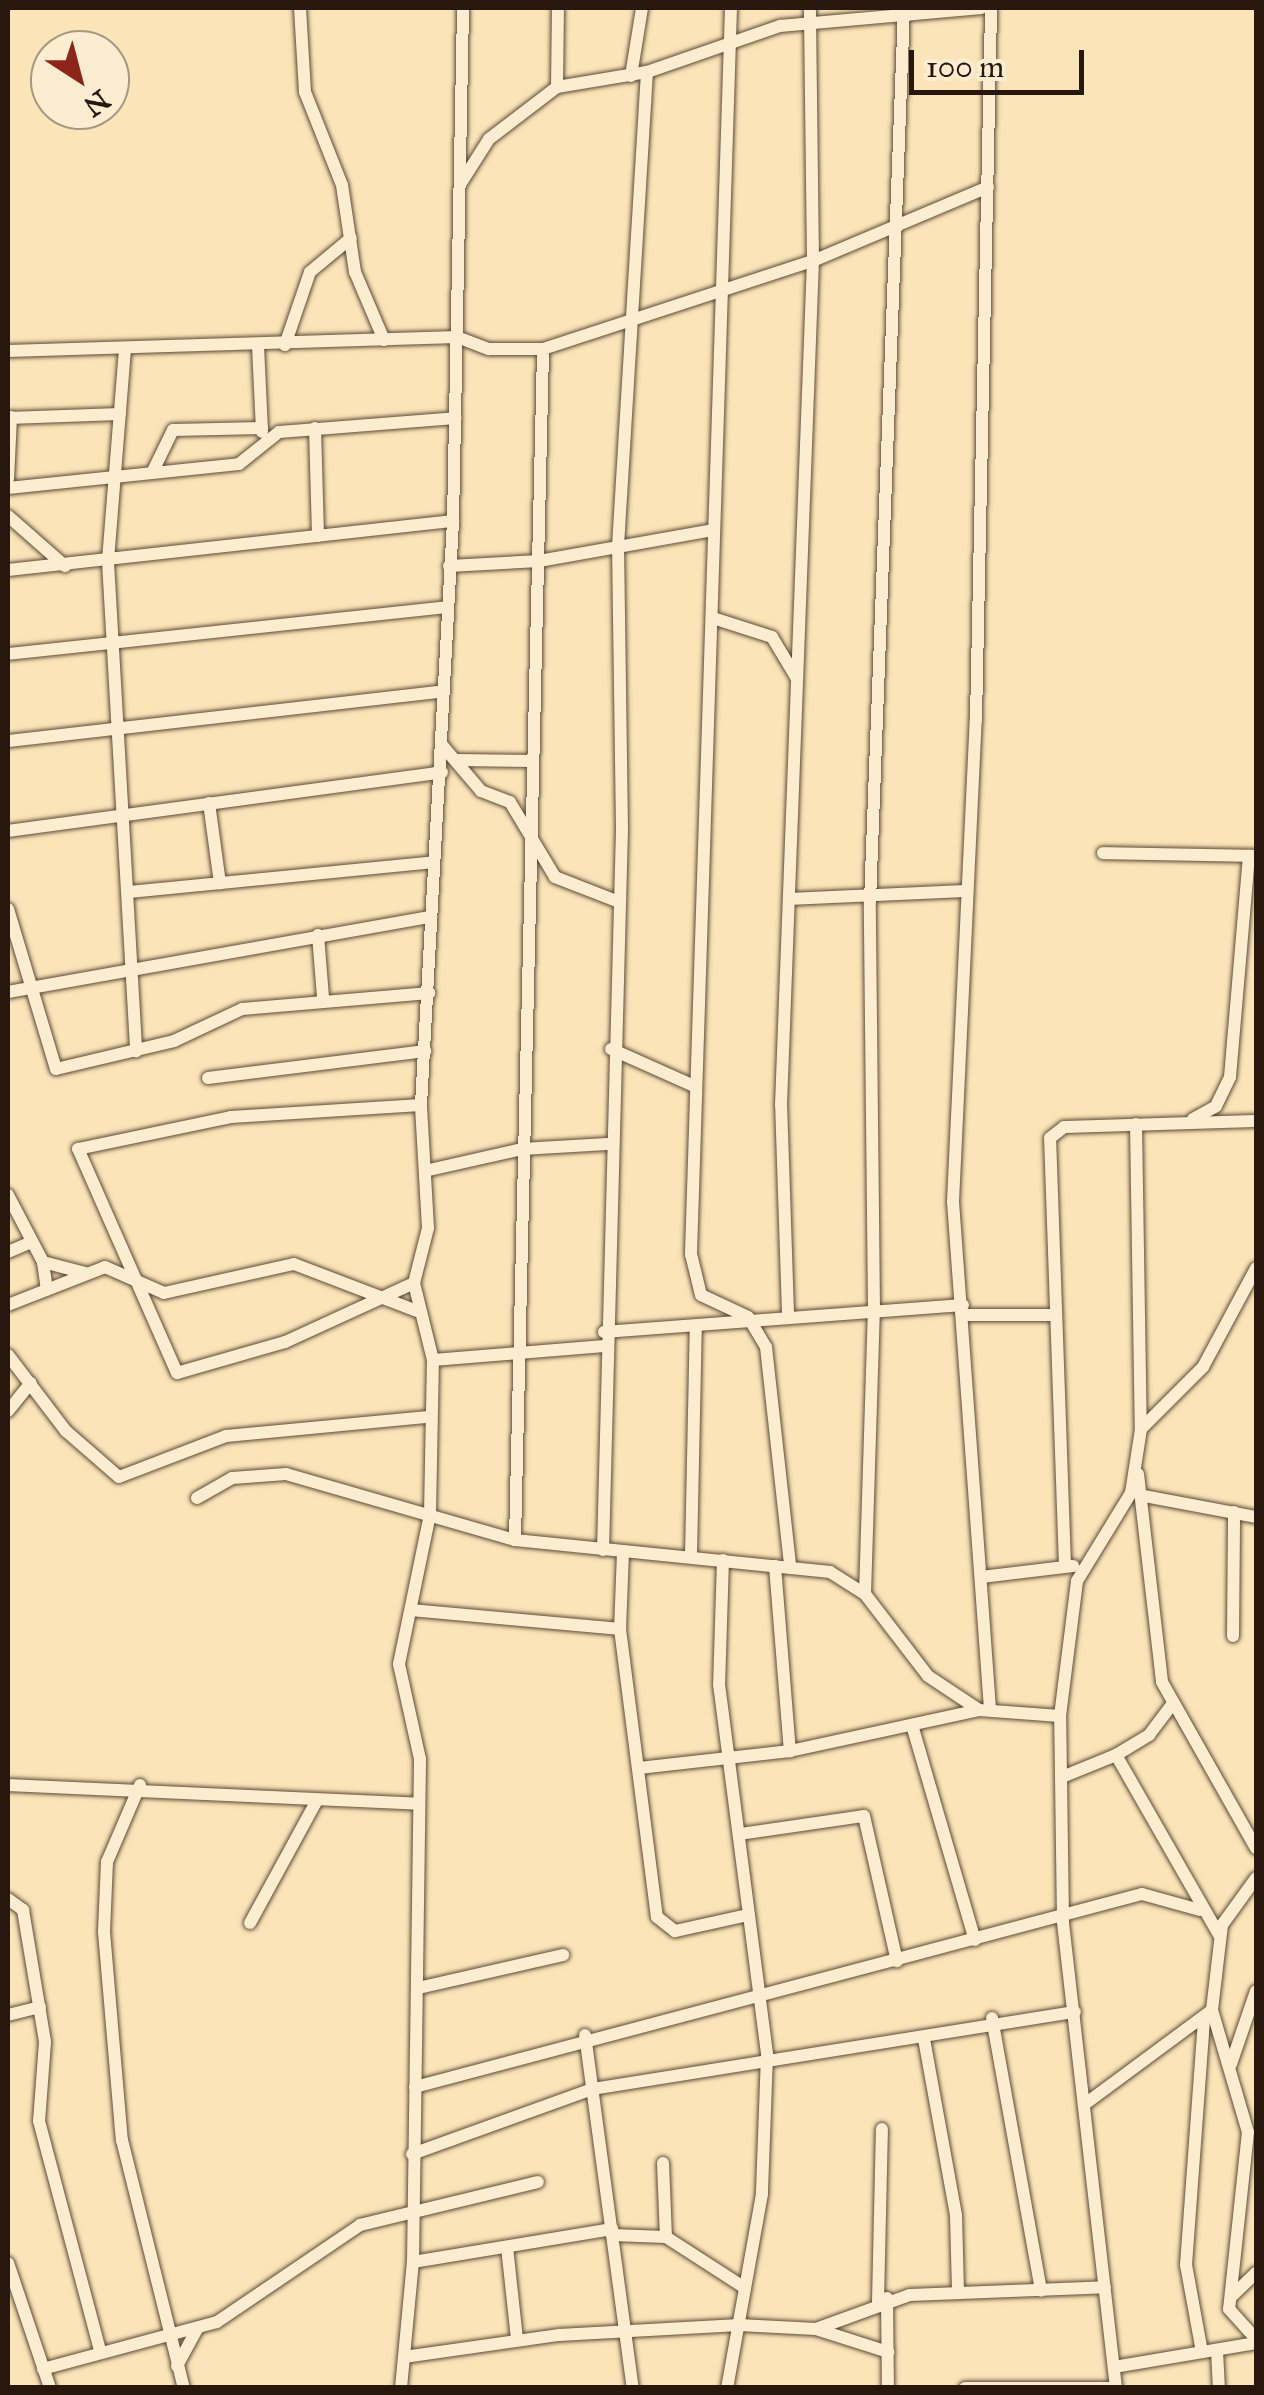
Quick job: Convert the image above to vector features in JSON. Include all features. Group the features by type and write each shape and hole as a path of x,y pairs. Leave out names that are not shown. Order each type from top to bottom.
{"street":[{"path":"300,8 305,92 342,185 355,272 384,340"},
{"path":"402,2388 412,2262 420,1759 399,1664 430,1514 428,1417 433,1360 417,1310 414,1282 429,1170 422,1106 430,917 442,772 440,692 453,521 463,8"},
{"path":"558,8 558,87"},
{"path":"631,76 642,8"},
{"path":"731,8 708,531 716,619 694,1086 694,1281 714,1305 748,1317 771,1371 790,1750"},
{"path":"460,184 488,139 558,87 647,72 810,14 981,8"},
{"path":"985,1710 982,1576 953,1202 991,8"},
{"path":"864,1594 874,1310 870,901 900,220 903,10"},
{"path":"788,1312 781,1105 813,262 810,14"},
{"path":"603,1550 607,1144 619,902 618,546 647,72"},
{"path":"8,351 457,337 489,349 543,348 813,262 900,220 988,187"},
{"path":"285,344 299,322 310,272 352,238"},
{"path":"299,322 314,343"},
{"path":"258,346 262,445"},
{"path":"515,1540 526,1351 522,1149 525,834 539,561 543,348"},
{"path":"124,349 108,562 124,723 136,1052"},
{"path":"8,479 9,417 120,414"},
{"path":"8,488 238,464 262,445 315,428 455,418"},
{"path":"152,473 173,430 262,428"},
{"path":"315,428 318,536"},
{"path":"8,516 65,566"},
{"path":"8,570 453,521"},
{"path":"449,566 539,561 708,531"},
{"path":"8,654 118,639 445,607"},
{"path":"716,619 772,637 797,679"},
{"path":"8,742 124,723 440,692"},
{"path":"441,744 481,791 510,802 525,834 555,877 619,902"},
{"path":"457,760 530,761"},
{"path":"8,831 128,811 442,772"},
{"path":"209,802 220,883"},
{"path":"1103,852 1253,856 1230,1077 1216,1106 1186,1122"},
{"path":"130,892 434,862"},
{"path":"789,899 870,901 964,891"},
{"path":"8,910 56,1069 136,1052 218,1016 323,997 429,992"},
{"path":"8,992 430,917"},
{"path":"318,934 323,997"},
{"path":"612,1049 694,1086"},
{"path":"208,1078 425,1051"},
{"path":"414,1282 285,1342 177,1373 125,1270 78,1158 84,1144 231,1117 422,1106"},
{"path":"1065,1566 1052,1315 1050,1138 1064,1127 1256,1121"},
{"path":"1136,1124 1141,1429 1138,1474 1144,1496 1150,1624 1172,1704 1256,1848"},
{"path":"429,1170 522,1149 607,1144"},
{"path":"8,1196 29,1243 44,1262 47,1290"},
{"path":"8,1252 29,1243"},
{"path":"44,1262 86,1273 125,1270 164,1293 294,1264 383,1294 417,1310"},
{"path":"1141,1429 1203,1367 1256,1268"},
{"path":"8,1306 86,1273"},
{"path":"433,1360 526,1351 788,1312 964,1310 1052,1315"},
{"path":"690,1556 696,1326"},
{"path":"8,1355 80,1447 119,1477 226,1436 428,1417"},
{"path":"8,1411 31,1384"},
{"path":"196,1498 232,1478 286,1474 515,1540 830,1572 864,1594 928,1676 985,1710"},
{"path":"964,2388 1116,2388 1063,1920 1060,1716 1082,1565 1138,1474"},
{"path":"1144,1496 1256,1517"},
{"path":"1233,1636 1234,1512"},
{"path":"624,1552 620,1629 660,1924 676,1931 748,1915"},
{"path":"723,1560 727,1758 767,2055 762,2194 727,2388"},
{"path":"982,1576 1082,1565"},
{"path":"411,1610 620,1629"},
{"path":"1062,1777 1116,1755 1149,1735 1172,1704"},
{"path":"640,1768 790,1750 985,1710 1060,1716"},
{"path":"912,1725 975,1940"},
{"path":"1116,1755 1200,1910 1219,1935"},
{"path":"8,1785 140,1785 419,1804"},
{"path":"140,1785 107,1862 104,1932 122,2140 166,2337 184,2388"},
{"path":"250,1923 317,1800"},
{"path":"740,1834 864,1816 897,1961"},
{"path":"1219,2388 1186,2265 1219,1935 1256,1878"},
{"path":"415,2087 585,2035 1063,1920 1142,1894 1200,1910"},
{"path":"8,1899 23,1910 40,2007 39,2121 100,2351"},
{"path":"418,1988 562,1954"},
{"path":"1231,2064 1256,1991"},
{"path":"8,2015 40,2007"},
{"path":"412,2154 593,2089 767,2055 924,2039 992,2018 1075,2012"},
{"path":"1208,2015 1231,2064 1248,2132 1231,2316 1256,2341"},
{"path":"1085,2104 1208,2015"},
{"path":"992,2018 1041,2291"},
{"path":"585,2035 621,2329 633,2388"},
{"path":"924,2039 956,2215 958,2292"},
{"path":"882,2129 888,2388"},
{"path":"663,2163 666,2237"},
{"path":"43,2369 100,2351 197,2329 360,2225 538,2182"},
{"path":"412,2262 612,2232 666,2237 745,2288"},
{"path":"507,2247 517,2339"},
{"path":"8,2262 50,2388"},
{"path":"1231,2298 1256,2272"},
{"path":"816,2330 883,2300 958,2292 1105,2287"},
{"path":"404,2356 621,2329 739,2325 816,2330 888,2352"},
{"path":"177,2366 197,2329"},
{"path":"1114,2366 1256,2341"}]}
